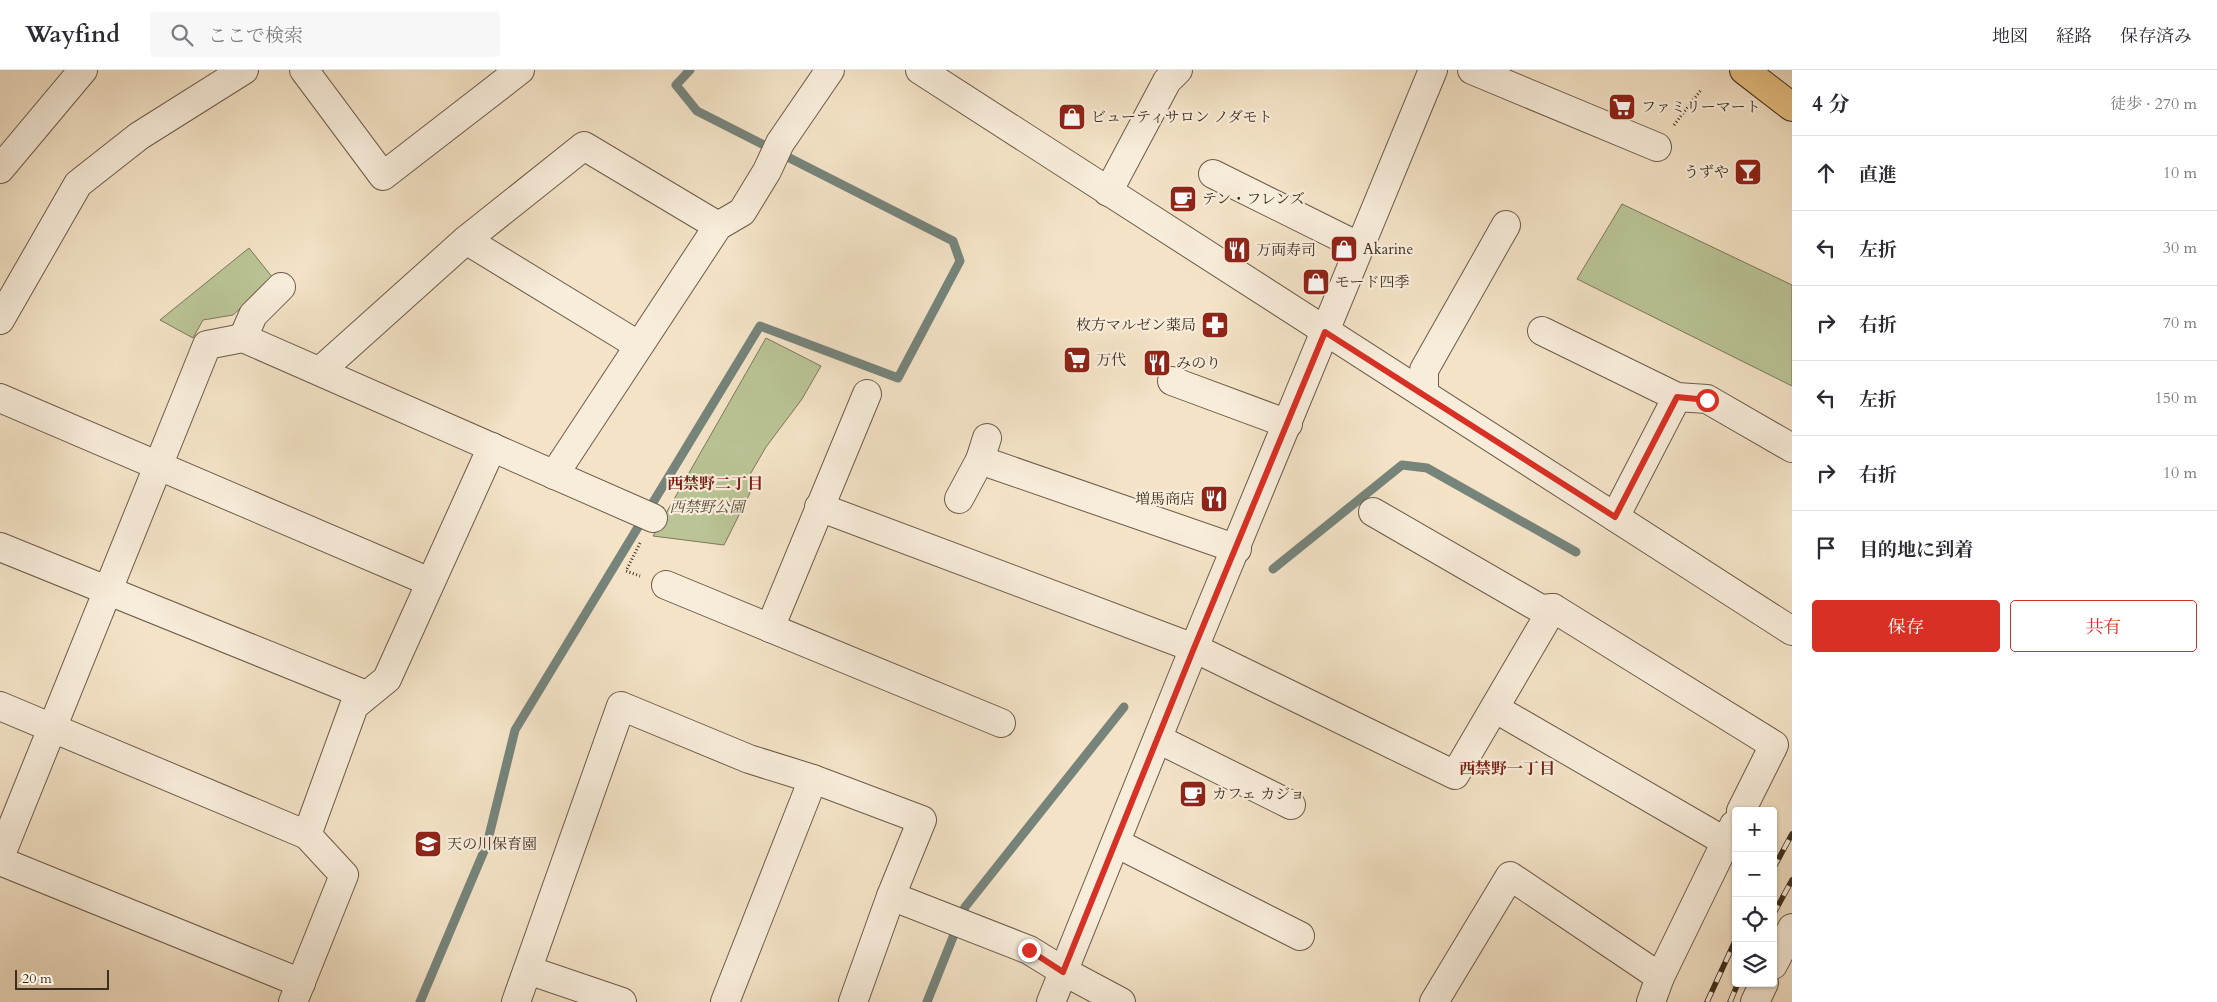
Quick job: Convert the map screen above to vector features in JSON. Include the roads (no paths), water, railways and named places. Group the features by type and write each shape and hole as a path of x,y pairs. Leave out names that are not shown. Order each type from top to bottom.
{"main road":[{"path":"1744,70 1792,107"},
{"path":"1767,86 1792,117"}],"street":[{"path":"0,169 83,70"},
{"path":"0,320 78,184 139,136 244,70"},
{"path":"304,70 383,176 520,70"},
{"path":"554,474 718,226 742,212 767,171 780,143 830,70"},
{"path":"920,70 1792,631"},
{"path":"1108,192 1167,81 1178,70"},
{"path":"1051,1002 1194,648 1433,70"},
{"path":"1472,70 1657,147"},
{"path":"320,371 466,240 584,146 718,226"},
{"path":"1213,174 1360,247"},
{"path":"1424,394 1424,370 1506,225"},
{"path":"466,240 638,346"},
{"path":"243,338 253,315 281,287"},
{"path":"1542,331 1677,397 1707,400 1792,448"},
{"path":"0,857 206,345 243,338 646,515"},
{"path":"1172,381 1288,424"},
{"path":"770,628 867,394"},
{"path":"1615,517 1677,397"},
{"path":"0,398 159,464 430,582"},
{"path":"307,835 354,706 386,678 492,447"},
{"path":"959,499 984,449 1236,549"},
{"path":"820,506 1194,648 1455,775 1496,709 1554,608"},
{"path":"1373,512 1541,609 1554,608 1774,744 1743,807"},
{"path":"0,547 366,695"},
{"path":"666,585 1001,723"},
{"path":"0,706 307,835 344,875 297,993 0,861"},
{"path":"516,1002 621,706 749,758 813,779 922,820 890,896 854,1002"},
{"path":"1496,709 1731,832 1660,977 1652,1002"},
{"path":"1158,739 1291,805"},
{"path":"726,1002 813,779"},
{"path":"1116,843 1300,936"},
{"path":"1434,1002 1510,876 1660,977"},
{"path":"890,896 1029,950 1063,972 1121,1002"},
{"path":"1777,957 1792,928"},
{"path":"528,970 622,1002"},
{"path":"1755,1002 1762,987"}],"waterway":[{"path":"420,1002 487,844 515,730 760,326 898,378 960,261 953,241 697,111 676,85 690,70"},
{"path":"1273,569 1402,465 1427,468 1576,552"},
{"path":"927,1002 965,907 1124,707"}],"railway":[{"path":"1777,862 1792,834"},
{"path":"1777,908 1792,880"},
{"path":"1707,1002 1735,942"},
{"path":"1730,1002 1736,987"}],"place":[{"name":"ファミリーマート","path":"1622,107"},
{"name":"ビューティサロン ノダモト","path":"1072,117"},
{"name":"うずや","path":"1748,172"},
{"name":"テン・フレンズ","path":"1183,199"},
{"name":"Akarine","path":"1344,249"},
{"name":"万両寿司","path":"1237,250"},
{"name":"モード四季","path":"1316,282"},
{"name":"枚方マルゼン薬局","path":"1215,325"},
{"name":"万代","path":"1077,360"},
{"name":"みのり","path":"1157,363"},
{"name":"増馬商店","path":"1214,499"},
{"name":"カフェ カジョ","path":"1193,794"},
{"name":"天の川保育園","path":"428,844"}],"district":[{"name":"西禁野二丁目","path":"715,483"},
{"name":"西禁野一丁目","path":"1507,768"}],"park label":[{"name":"西禁野公園","path":"707,507"}]}
